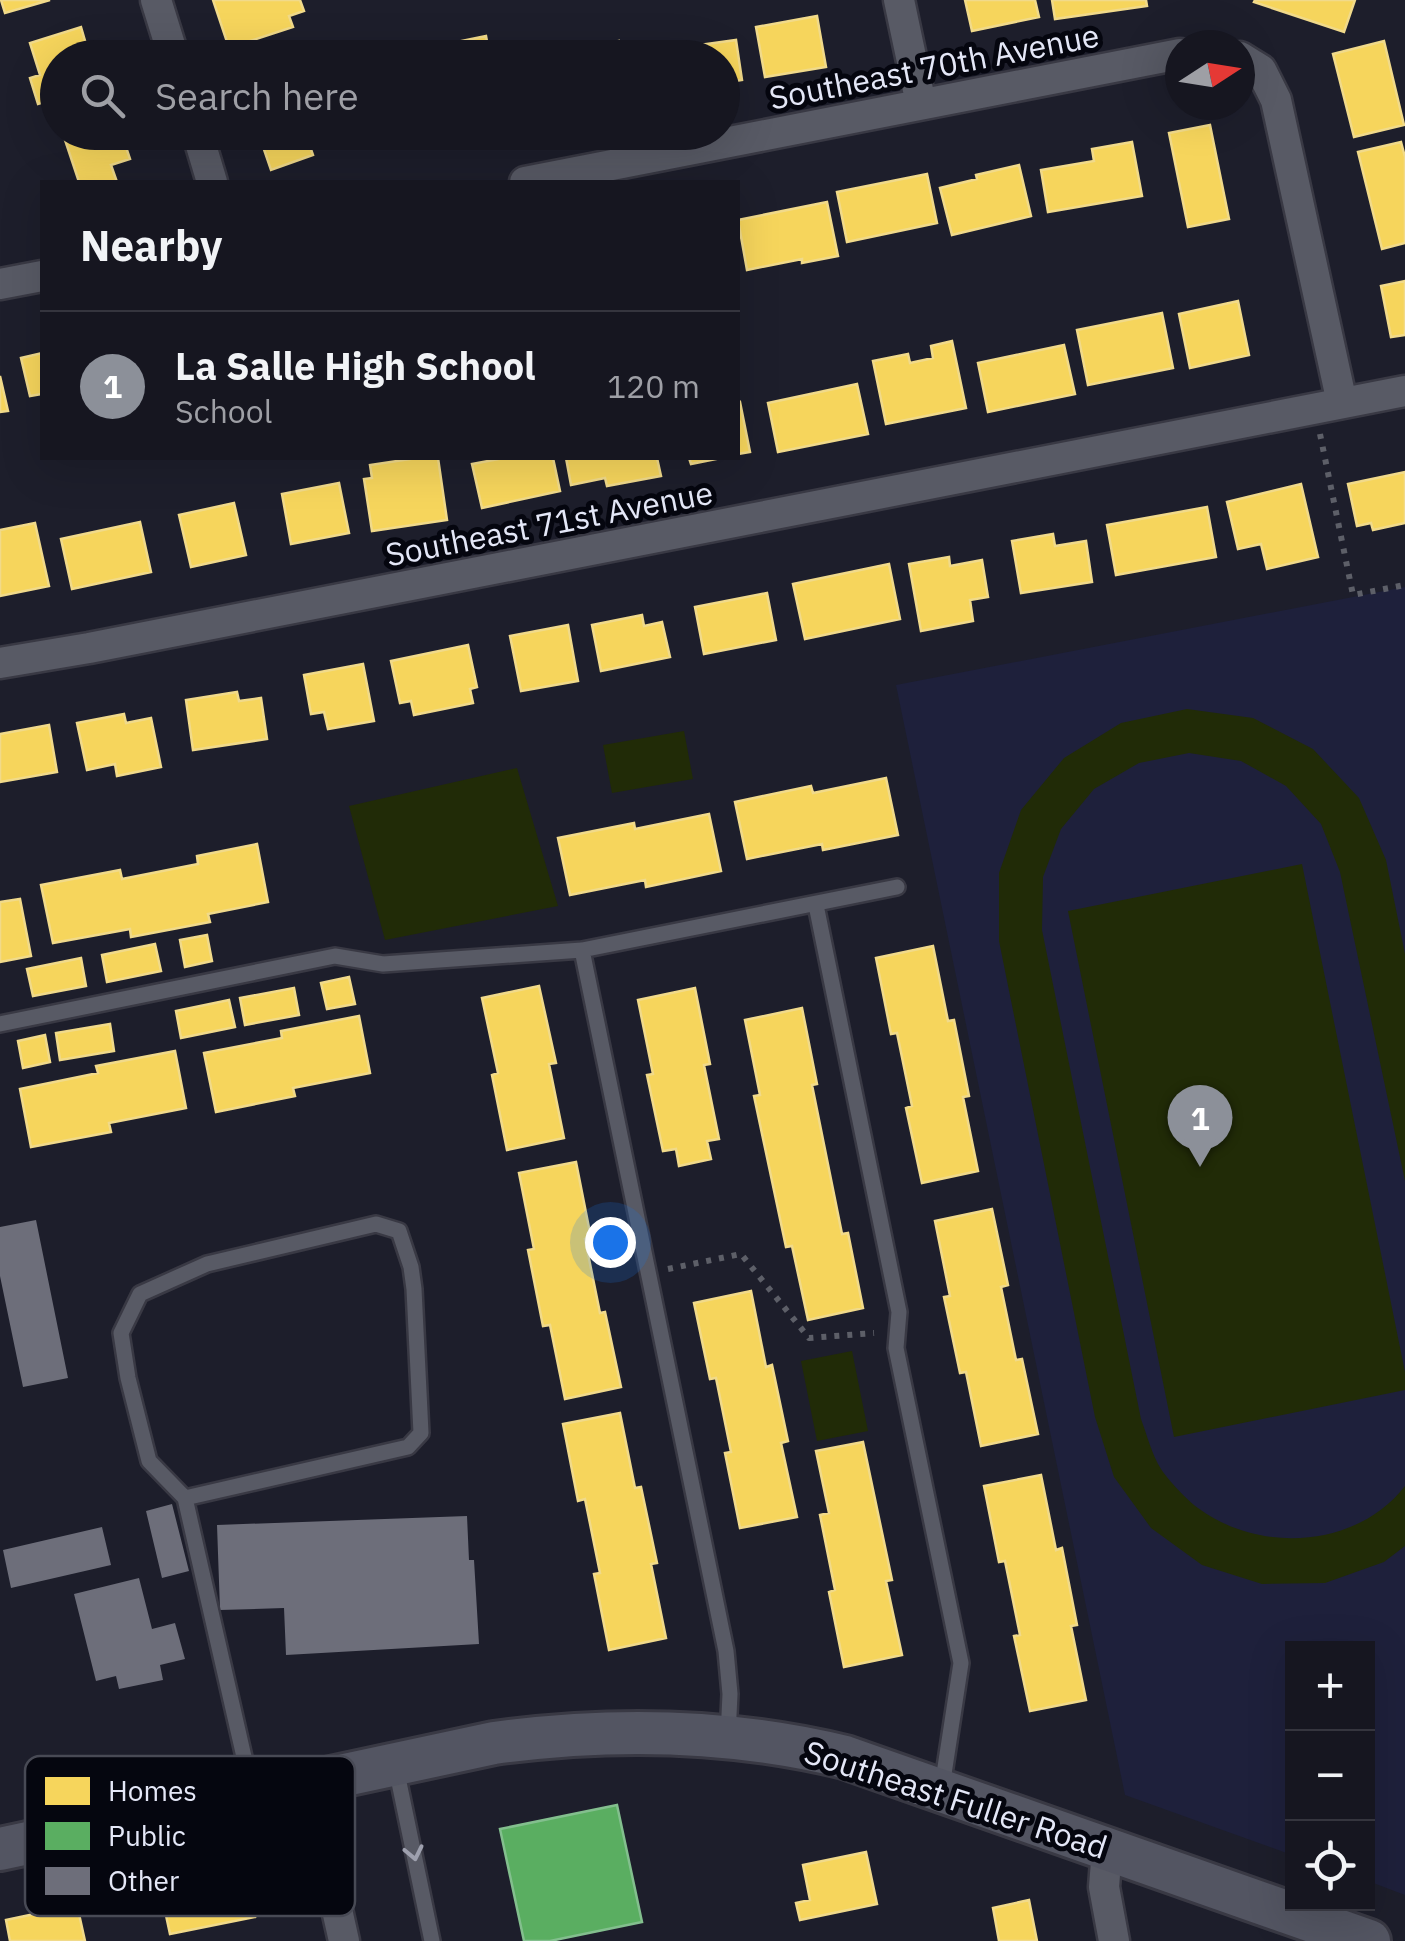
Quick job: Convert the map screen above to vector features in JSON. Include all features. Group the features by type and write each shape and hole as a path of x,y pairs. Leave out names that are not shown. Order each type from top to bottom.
{"street":[{"path":"156,0 168,40"},
{"path":"899,0 921,104"},
{"name":"Southeast 70th Avenue","path":"740,140 1165,57"},
{"path":"1255,66 1262,70 1276,100 1329,406"},
{"path":"202,150 211,180"},
{"name":"Southeast 70th Avenue","path":"536,180 688,150"},
{"path":"0,284 40,276"},
{"name":"Southeast 71st Avenue","path":"0,663 1405,391"},
{"name":"Southeast Fuller Road","path":"355,1773 494,1743 605,1732 728,1736 792,1744 845,1757 1370,1941"},
{"name":"Southeast Fuller Road","path":"0,1849 25,1844"},
{"path":"1108,1849 1104,1887 1114,1941"},
{"path":"338,1916 344,1941"}],"lane":[{"path":"0,1024 335,956 383,964 582,950 897,887"},
{"path":"816,905 899,1312 896,1348 961,1664 941,1790"},
{"path":"582,950 726,1651 728,1736"},
{"path":"186,1498 408,1447 421,1433 414,1289 399,1231 376,1224 207,1264 140,1294 121,1334 148,1461 186,1498 244,1756"},
{"path":"395,1764 432,1941"}],"path":[{"path":"1329,406 1353,596 1405,585"},
{"path":"648,1273 741,1254 809,1338 897,1332"}],"shaded area":[{"path":"1405,587 1405,1895 1375,1884 1375,1641 1285,1641 1285,1852 1125,1795 896,685"}],"green space":[{"path":"1187,709 1253,718 1313,749 1359,798 1386,860 1405,954 1405,1181 1340,872 1321,824 1286,786 1241,761 1189,753 1139,763 1094,789 1061,829 1043,877 1042,930 1141,1419 1161,1469 1194,1505 1223,1523 1278,1538 1307,1538 1361,1522 1385,1507 1405,1486 1405,1546 1384,1562 1325,1583 1262,1584 1202,1565 1151,1528 1114,1477 1095,1417 999,941 999,873 1021,810 1064,758 1121,723"},
{"path":"684,731 693,779 612,793 603,745"},
{"path":"517,768 558,906 385,940 349,806"},
{"path":"1302,864 1405,1372 1405,1390 1174,1437 1068,911"},
{"path":"852,1351 868,1431 817,1441 801,1361"}],"building: Homes":[{"path":"1,0 50,0 5,13"},
{"path":"213,0 300,0 304,11 289,16 293,27 253,40 226,40"},
{"path":"965,0 1035,0 1039,17 972,31"},
{"path":"1052,0 1146,0 1147,6 1055,19"},
{"path":"1255,0 1355,0 1344,32"},
{"path":"817,16 826,67 765,77 756,27"},
{"path":"81,27 85,40 40,40 40,75 30,43"},
{"path":"1384,41 1404,125 1354,137 1333,54"},
{"path":"40,75 40,103 38,104 30,78"},
{"path":"1210,125 1229,219 1188,227 1169,133"},
{"path":"1132,142 1142,196 1048,212 1041,170 1094,161 1092,149"},
{"path":"1401,142 1405,157 1405,243 1382,249 1358,152"},
{"path":"68,150 127,150 130,159 111,165 116,180 78,180"},
{"path":"264,150 311,150 313,155 271,170"},
{"path":"1019,165 1031,216 952,235 940,188"},
{"path":"927,174 937,223 847,242 837,192"},
{"path":"827,202 838,256 747,270 740,220"},
{"path":"1405,281 1405,335 1391,337 1381,286"},
{"path":"1238,301 1249,355 1190,368 1179,314"},
{"path":"1162,313 1173,368 1088,385 1077,330"},
{"path":"952,341 966,408 886,424 873,361 908,354 910,363 933,358 931,346"},
{"path":"1064,345 1075,394 988,412 978,363"},
{"path":"40,353 40,394 30,396 21,358"},
{"path":"0,376 8,411 0,412"},
{"path":"857,384 868,434 778,452 768,403"},
{"path":"740,402 750,452 740,454"},
{"path":"438,460 447,520 372,531 364,479 372,478 370,465"},
{"path":"553,460 560,491 482,508 472,464"},
{"path":"566,460 657,460 661,476 607,486 605,478 571,485"},
{"path":"1405,472 1405,523 1373,530 1371,523 1357,526 1348,484"},
{"path":"339,483 349,533 291,544 282,494"},
{"path":"1301,484 1318,557 1267,569 1261,544 1238,549 1227,502"},
{"path":"234,503 246,555 191,567 179,515"},
{"path":"1207,507 1216,557 1116,575 1107,525"},
{"path":"140,522 151,572 72,589 61,539"},
{"path":"35,523 49,586 0,596 0,530"},
{"path":"1053,534 1055,546 1086,541 1092,582 1021,593 1012,541"},
{"path":"949,557 950,566 982,560 988,597 970,600 973,621 921,631 909,564"},
{"path":"889,564 900,619 805,639 793,584"},
{"path":"767,593 776,640 704,654 695,607"},
{"path":"642,615 644,626 662,622 670,657 601,671 592,625"},
{"path":"568,625 578,681 521,691 510,636"},
{"path":"468,645 477,687 470,689 473,703 414,715 411,701 400,703 391,661"},
{"path":"363,664 374,721 328,729 324,712 311,714 304,675"},
{"path":"237,692 239,701 261,698 267,739 193,750 186,700"},
{"path":"124,714 126,723 151,718 161,767 117,776 115,764 87,770 77,723"},
{"path":"49,725 57,772 0,782 0,734"},
{"path":"886,778 898,835 823,850 822,844 747,859 735,802 811,786 813,793"},
{"path":"709,814 721,871 646,887 645,880 570,895 558,838 634,823 635,829"},
{"path":"257,844 268,902 208,914 210,922 131,937 130,929 53,943 41,885 120,870 122,879 198,864 197,856"},
{"path":"20,899 31,956 0,962 0,902"},
{"path":"207,935 212,961 185,967 180,940"},
{"path":"155,944 161,971 107,982 102,955"},
{"path":"933,946 948,1021 954,1020 969,1096 963,1097 978,1171 922,1183 906,1108 912,1106 897,1033 891,1034 876,958"},
{"path":"81,958 86,986 33,996 27,969"},
{"path":"349,977 355,1004 327,1009 321,983"},
{"path":"539,986 556,1063 549,1064 564,1138 507,1150 492,1075 498,1073 482,998"},
{"path":"294,988 299,1015 245,1025 240,998"},
{"path":"695,988 710,1064 704,1065 719,1139 707,1141 711,1159 679,1166 676,1149 663,1151 647,1075 653,1074 638,1000"},
{"path":"229,1000 235,1027 181,1038 176,1011"},
{"path":"802,1008 817,1084 812,1085 842,1234 848,1233 863,1308 808,1320 792,1246 786,1247 754,1096 760,1095 745,1020"},
{"path":"359,1016 370,1073 293,1088 295,1096 216,1112 204,1053 282,1038 281,1031"},
{"path":"110,1024 114,1051 60,1060 56,1033"},
{"path":"45,1035 50,1062 23,1068 18,1041"},
{"path":"175,1051 186,1108 109,1123 111,1132 31,1147 20,1089 98,1073 96,1066"},
{"path":"576,1162 591,1238 585,1239 621,1387 565,1399 550,1325 543,1326 528,1250 534,1249 519,1173"},
{"path":"992,1209 1008,1285 1001,1287 1016,1360 1022,1359 1038,1434 981,1446 966,1372 960,1373 944,1297 950,1296 935,1221"},
{"path":"751,1291 766,1367 772,1365 788,1441 781,1443 797,1517 740,1528 725,1453 731,1452 716,1378 710,1379 694,1303"},
{"path":"620,1413 635,1488 641,1487 657,1563 651,1564 666,1638 609,1650 594,1574 600,1573 585,1499 578,1501 563,1424"},
{"path":"863,1442 892,1580 886,1581 902,1655 844,1667 829,1592 835,1590 820,1515 829,1513 816,1451"},
{"path":"1041,1475 1056,1550 1062,1548 1077,1625 1071,1626 1086,1700 1030,1711 1014,1636 1020,1635 1005,1561 999,1562 984,1486"},
{"path":"866,1852 877,1904 800,1920 796,1903 810,1900 803,1865"},
{"path":"1029,1900 1037,1941 999,1941 993,1908"},
{"path":"79,1916 85,1941 10,1941 6,1920"},
{"path":"166,1916 255,1917 170,1934"}],"building: Public":[{"path":"617,1805 642,1922 550,1941 524,1941 500,1829"}],"building: Other":[{"path":"36,1220 68,1378 23,1387 0,1276 0,1227"},
{"path":"172,1504 189,1571 162,1578 146,1511"},
{"path":"467,1516 479,1644 286,1655 284,1608 220,1610 217,1525"},
{"path":"102,1527 111,1565 11,1588 3,1550"},
{"path":"139,1578 152,1629 175,1623 185,1659 160,1665 163,1680 119,1689 116,1676 96,1681 74,1594"}],"place":[{"name":"La Salle High School","path":"1200,1167"}]}
